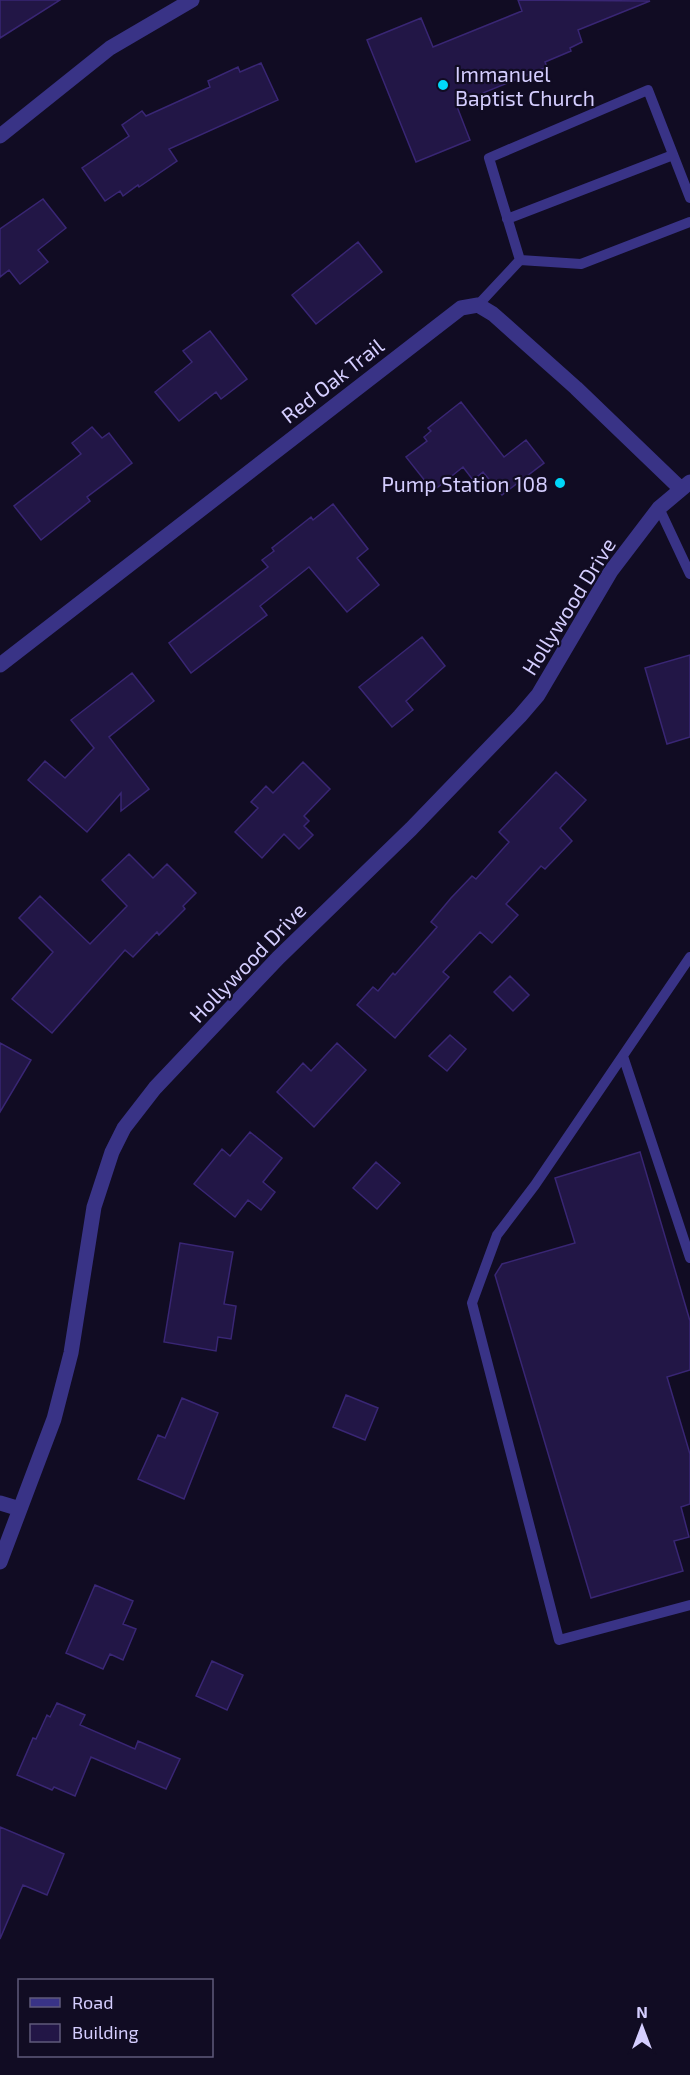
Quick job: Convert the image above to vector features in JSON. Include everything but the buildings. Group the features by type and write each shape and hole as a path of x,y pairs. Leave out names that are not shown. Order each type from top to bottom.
{"street":[{"path":"0,136 110,48 192,0"},
{"path":"478,305 493,314 685,486"},
{"name":"Red Oak Trail","path":"0,665 453,312 478,305"},
{"name":"Hollywood Drive","path":"0,1562 54,1419 71,1353 94,1207 103,1176 124,1128 155,1088 278,958 411,829 520,716 538,695 611,571 659,508 685,486"},
{"path":"0,1503 20,1509"}],"lane":[{"path":"520,260 489,158 648,90 690,198"},
{"path":"507,219 673,154"},
{"path":"520,260 581,264 690,222"},
{"path":"478,305 520,260"},
{"path":"659,508 690,574"},
{"path":"690,957 497,1235 472,1303 559,1640 690,1605"},
{"path":"623,1056 690,1258"}],"place":[{"name":"Immanuel Baptist Church","path":"443,85"},
{"name":"Pump Station 108","path":"560,483"}]}
